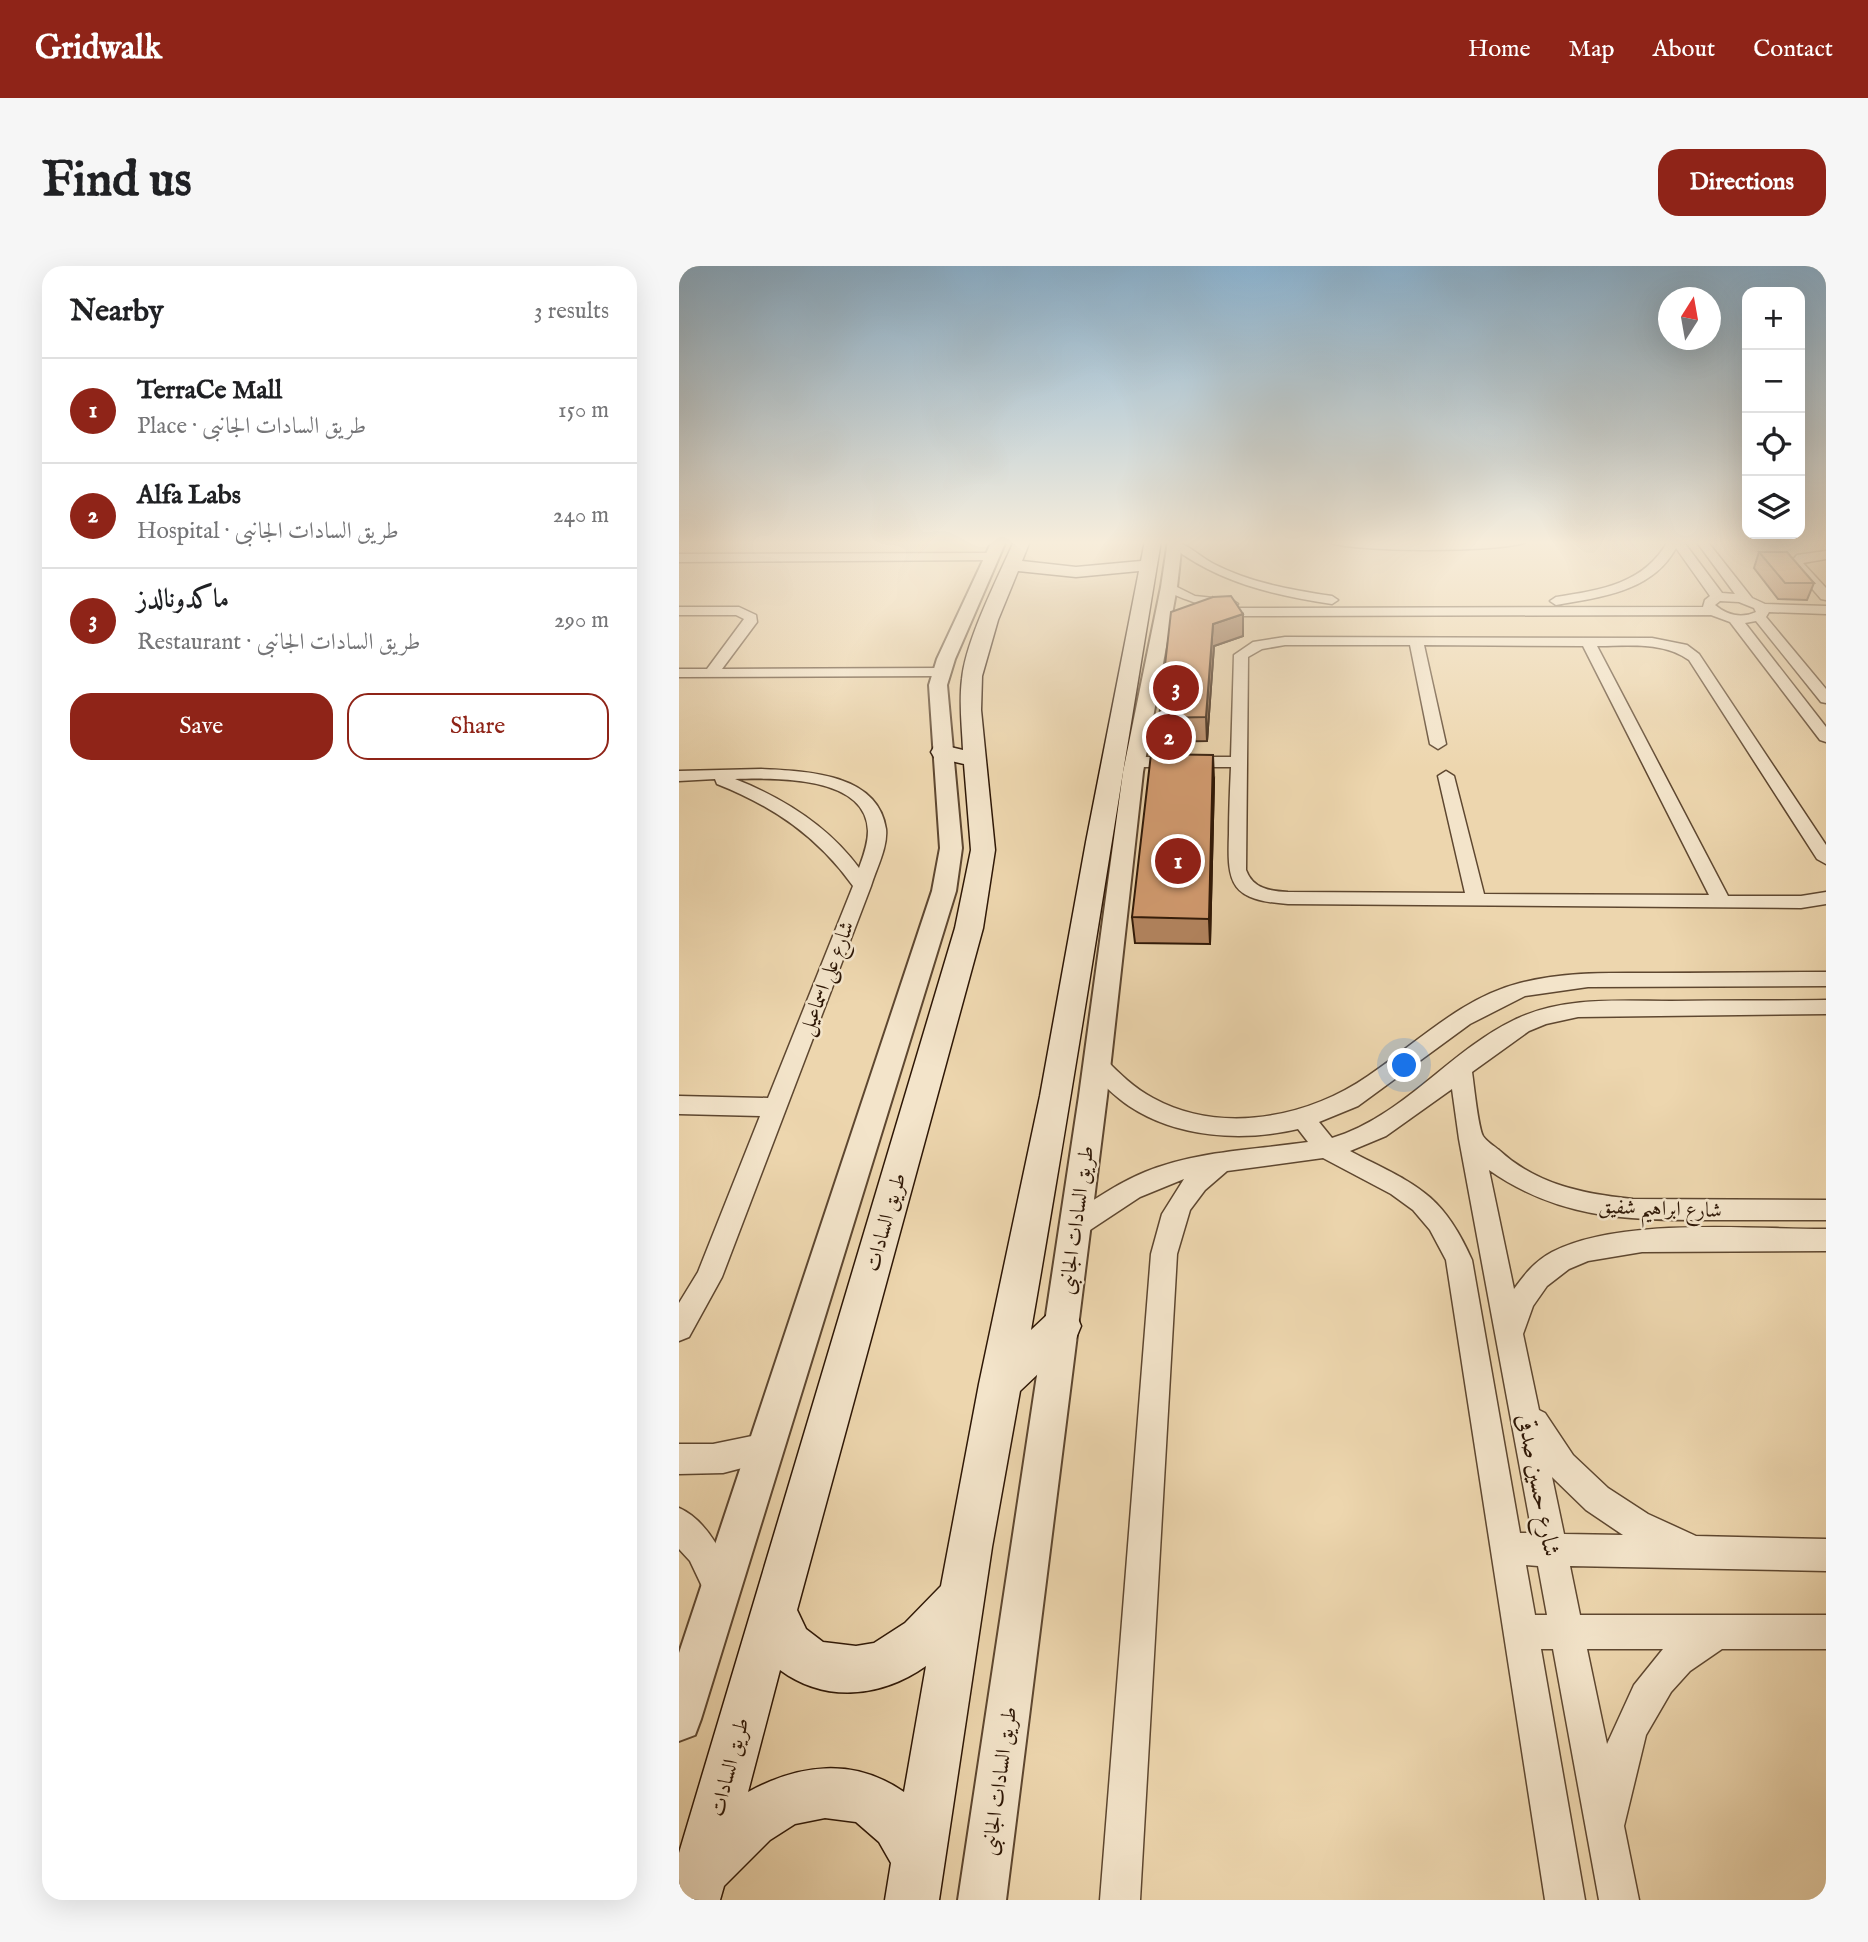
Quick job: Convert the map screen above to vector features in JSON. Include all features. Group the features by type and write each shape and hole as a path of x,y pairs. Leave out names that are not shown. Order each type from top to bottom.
{"main road":[{"name":"طريق السادات","path":"697,1887 969,928 983,850 971,685 978,617"},
{"path":"915,1881 999,1384 1056,1096 1110,851 1152,617"},
{"path":"942,752 977,760"},
{"path":"999,1384 1062,1326"},
{"path":"774,1612 788,1645 817,1667 855,1672 896,1660 932,1633 961,1598"},
{"path":"697,1887 739,1830 782,1801 825,1791 865,1797 897,1822 915,1881"}],"street":[{"path":"685,686 711,676 750,622 750,617"},
{"name":"طريق السادات الجانبى","path":"982,1900 1062,1326 1095,1064 1110,851 1135,762 1140,676 1169,617"},
{"path":"1504,617 1514,642"},
{"path":"1737,617 1734,618 1826,737"},
{"path":"1765,617 1826,699"},
{"path":"679,1719 944,891 951,848 942,752 940,678 976,622"},
{"path":"1826,859 1689,653 1662,643 1285,641 1258,645 1241,655 1237,870 1247,888 1272,898 1722,902 1801,902 1826,898"},
{"path":"1416,642 1438,744"},
{"path":"1588,642 1722,902"},
{"path":"679,673 711,676 940,678"},
{"path":"1135,762 1238,762"},
{"name":"شارع على اسماعيل","path":"679,776 779,775 814,778 852,790 865,801 873,813 877,827 862,886 709,1277 679,1328"},
{"path":"710,776 764,797 810,827 847,864 862,886"},
{"path":"1446,776 1476,900"},
{"path":"1095,1064 1133,1097 1175,1118 1248,1128 1304,1120 1353,1099 1476,1010 1531,987 1568,981 1826,979"},
{"path":"1652,980 1663,1008"},
{"path":"1075,1226 1143,1183 1167,1174 1221,1162 1327,1148 1354,1140 1386,1124 1505,1036 1539,1019 1579,1010 1826,1007"},
{"name":"شارع حسين صدقى","path":"1460,1070 1471,1139 1619,1900"},
{"path":"679,1105 775,1107"},
{"path":"1304,1120 1327,1148"},
{"name":"شارع ابراهيم شفيق","path":"1471,1139 1492,1161 1521,1180 1555,1196 1591,1206 1628,1211 1826,1210"},
{"name":"شارع حسين صدقى","path":"1327,1148 1414,1196 1436,1215 1450,1237 1459,1261 1565,1900"},
{"path":"1120,1900 1164,1254 1174,1210 1202,1175 1221,1162"},
{"name":"شارع ابراهيم شفيق","path":"1509,1335 1516,1308 1532,1284 1553,1265 1579,1251 1608,1243 1640,1240 1826,1240"},
{"path":"1523,1402 1549,1451 1590,1495 1642,1530 1700,1552"},
{"path":"679,1459 697,1461 731,1458 766,1448"},
{"path":"679,1524 701,1550 721,1589"},
{"path":"1508,1549 1826,1555"},
{"path":"1521,1632 1826,1632"},
{"path":"1606,1833 1617,1762 1640,1705 1674,1661 1718,1632"}],"building":[{"path":"1170,617 1233,617 1213,624 1206,717 1159,718"},
{"path":"1151,754 1213,755 1209,919 1132,917"}],"place":[{"name":"ماكدونالدز","path":"1176,688"},
{"name":"Alfa Labs","path":"1169,737"},
{"name":"TerraCe Mall","path":"1178,861"}]}
